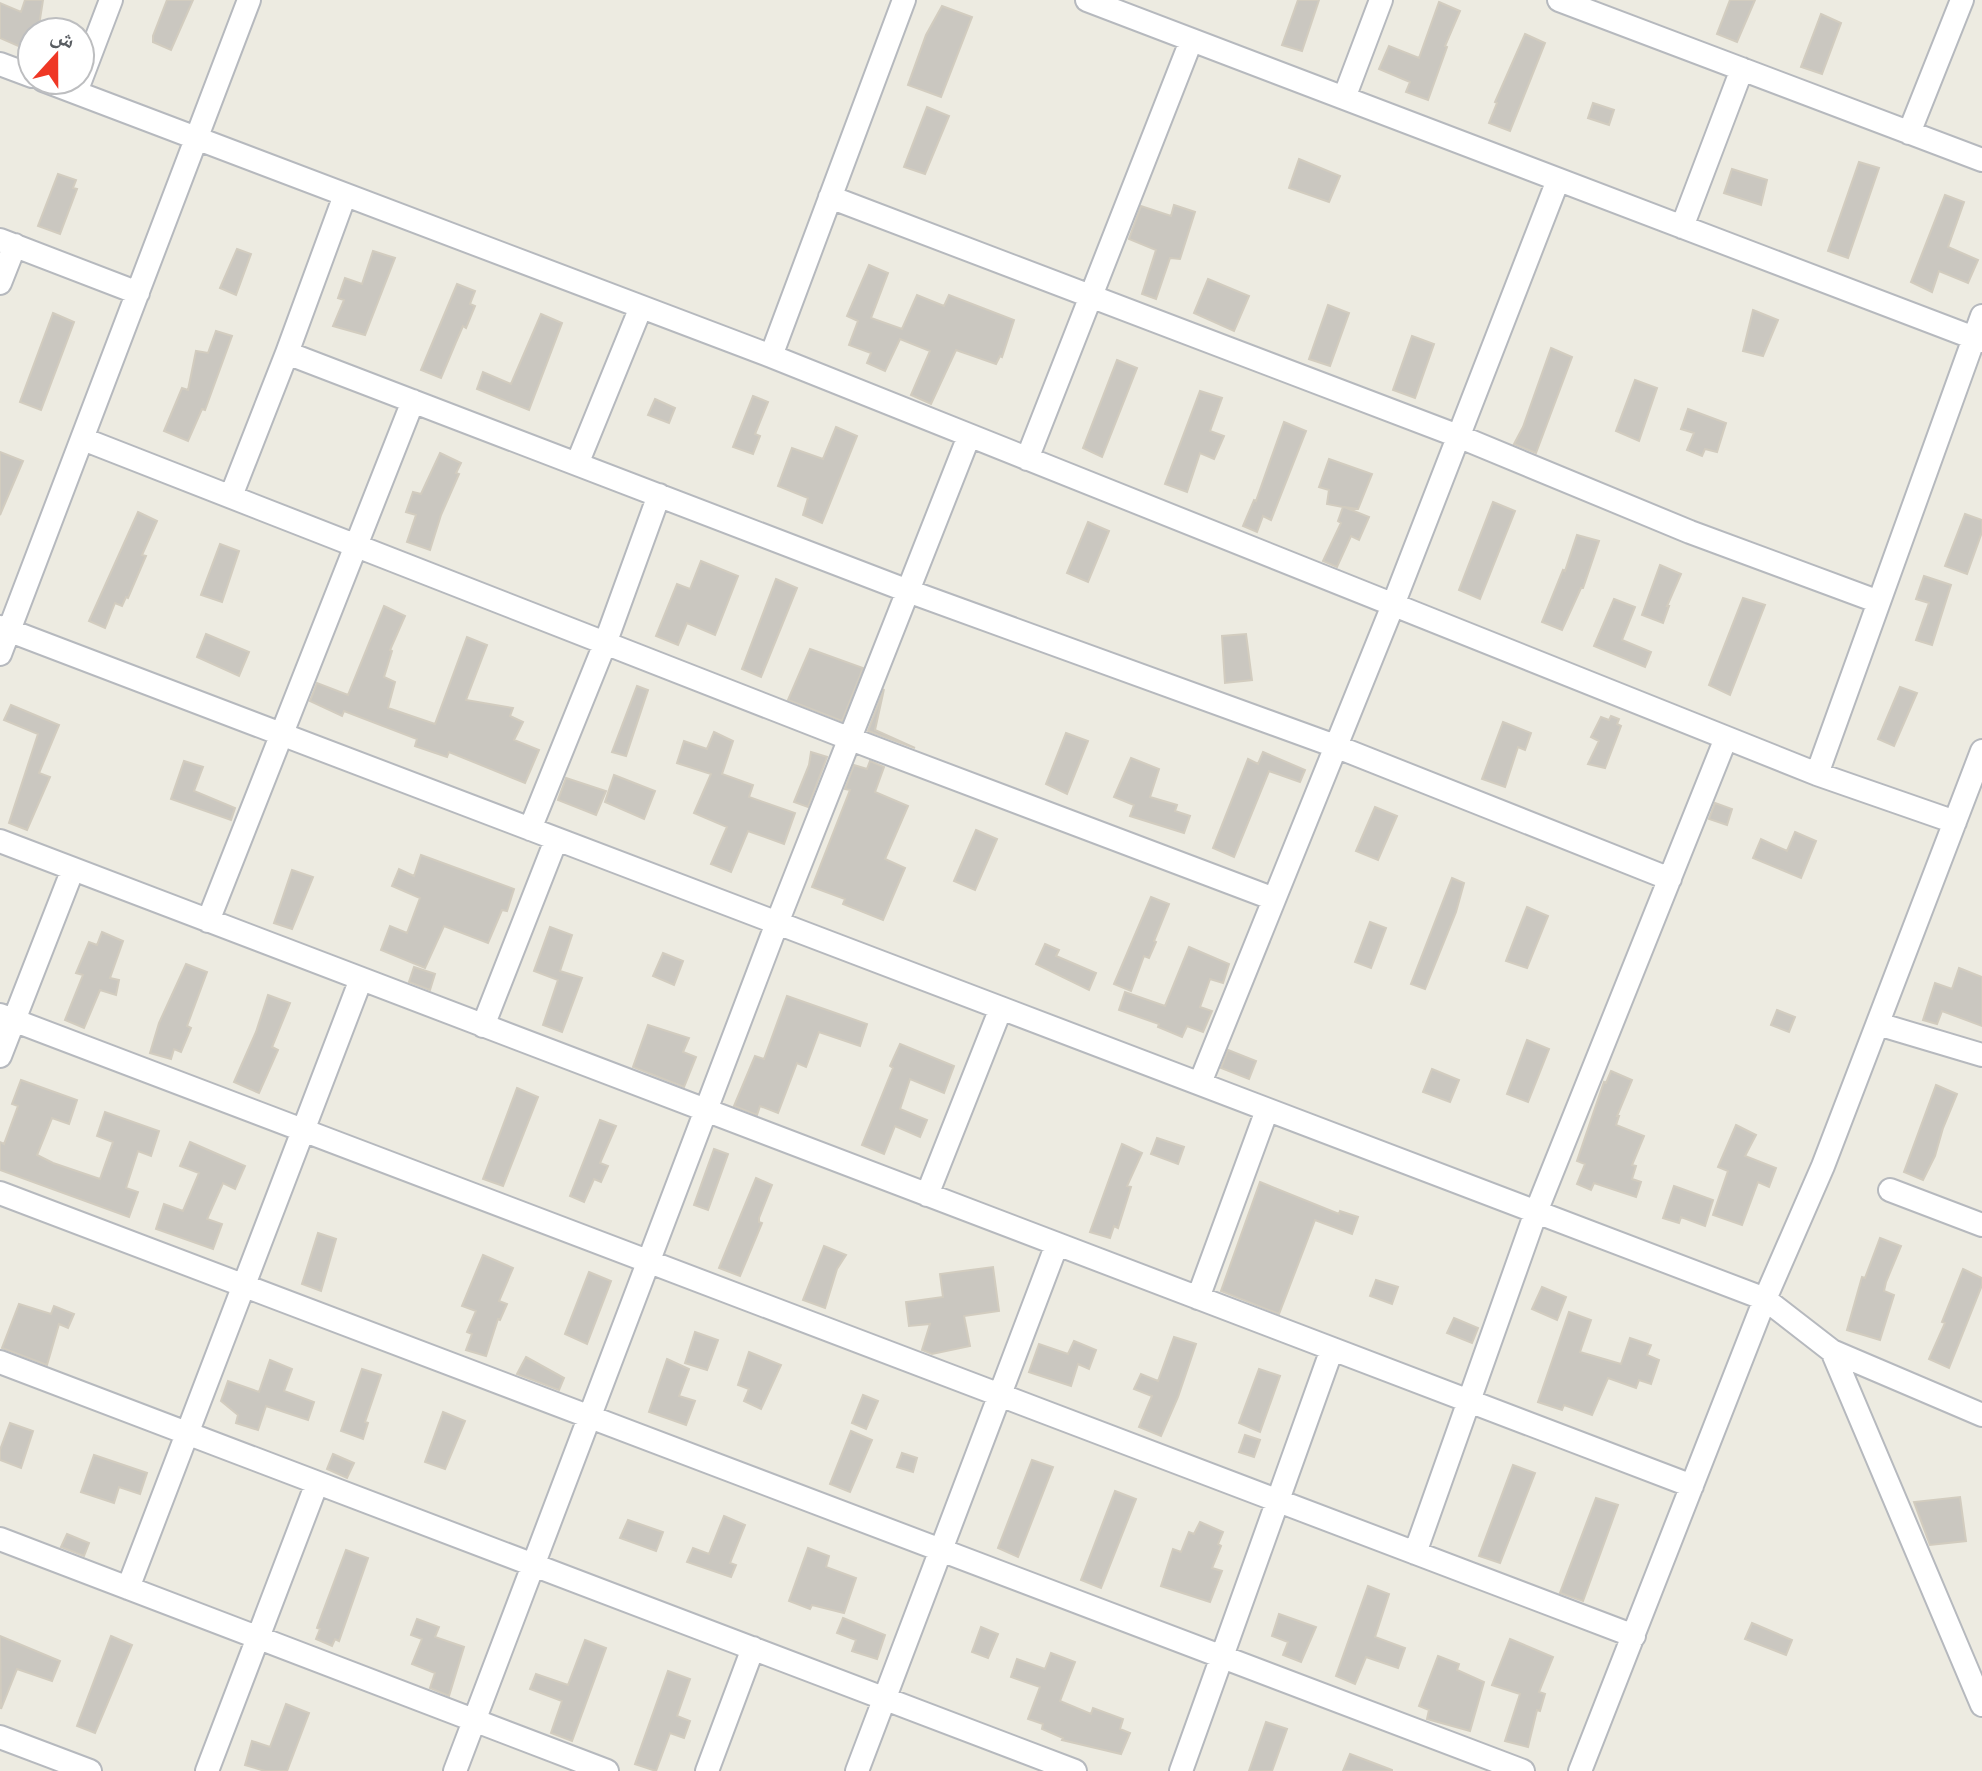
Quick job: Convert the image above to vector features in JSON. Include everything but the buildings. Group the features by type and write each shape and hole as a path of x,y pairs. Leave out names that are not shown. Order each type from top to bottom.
{"street":[{"path":"96,39 111,0"},
{"path":"0,654 4,628 83,439 249,0"},
{"path":"771,356 904,0"},
{"path":"1087,0 1978,340"},
{"path":"1344,98 1381,0"},
{"path":"1909,133 1962,0"},
{"path":"1571,2 1982,160"},
{"path":"1027,459 1191,41"},
{"path":"1682,227 1742,69"},
{"path":"86,96 771,356 1817,774 1955,822"},
{"path":"1200,1083 1393,605 1558,180"},
{"path":"231,496 345,195"},
{"path":"830,197 1458,436 1690,532 1879,602"},
{"path":"0,283 8,242 138,293"},
{"path":"577,464 641,307"},
{"path":"1817,774 1978,340 1982,316"},
{"path":"287,353 908,591 1335,746 1670,879"},
{"path":"208,921 413,401"},
{"path":"455,1771 848,738 969,436"},
{"path":"83,439 848,738 1274,899"},
{"path":"530,829 606,641 659,495"},
{"path":"4,628 1765,1299 1832,1351 1982,1415"},
{"path":"1415,1553 1536,1212 1726,738"},
{"path":"1580,1771 1765,1299 1823,1166 1982,751"},
{"path":"483,1026 556,840"},
{"path":"0,841 1692,1486"},
{"path":"0,1056 7,1018 73,869"},
{"path":"128,1588 361,979"},
{"path":"927,1195 1001,1008"},
{"path":"7,1018 1634,1636"},
{"path":"1878,1024 1982,1055"},
{"path":"1198,1298 1267,1110"},
{"path":"1890,1190 1982,1225"},
{"path":"0,1193 1523,1771"},
{"path":"857,1771 1057,1244"},
{"path":"1181,1771 1332,1349"},
{"path":"1832,1351 1982,1705"},
{"path":"0,1362 1075,1771"},
{"path":"207,1771 317,1483"},
{"path":"0,1539 607,1771"},
{"path":"707,1771 753,1648"},
{"path":"0,1737 90,1771"}]}
